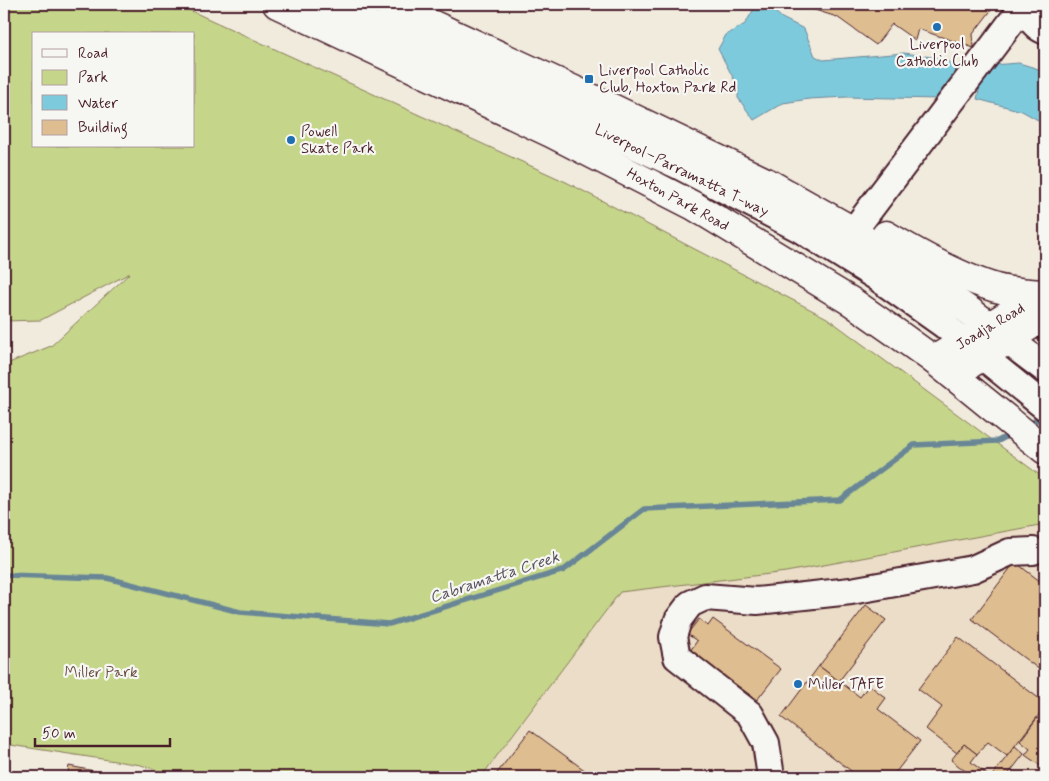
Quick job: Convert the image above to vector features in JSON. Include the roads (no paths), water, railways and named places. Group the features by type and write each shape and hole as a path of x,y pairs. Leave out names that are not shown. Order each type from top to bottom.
{"main road":[{"name":"Hoxton Park Road","path":"277,4 551,133 694,206 852,302 943,367 1045,450"},
{"path":"388,4 417,12 768,183 861,221 974,281 1044,301"},
{"path":"768,183 846,227 963,306 1045,368"},
{"name":"Joadja Road","path":"943,367 999,333 1044,301"}],"lane":[{"name":"Liverpool–Parramatta T-way","path":"327,4 679,166 800,229 875,276 944,325 1045,407"},
{"path":"1026,4 1032,22 1045,31"},
{"path":"861,221 949,102 1026,4"},
{"path":"771,777 766,743 750,714 677,657 674,636 678,620 690,604 705,597 757,601 851,591 973,569 1010,552 1033,551"}],"water":[{"path":"757,4 766,4 782,18 804,29 815,56 823,60 904,53 946,59 955,68 957,80 939,99 847,97 809,99 783,103 754,120 738,98 738,87 718,49 726,35 745,24"},
{"path":"1019,63 1045,71 1045,124 1022,111 977,99 982,78 992,65"}],"waterway":[{"name":"Cabramatta Creek","path":"1027,425 1045,416"},
{"name":"Cabramatta Creek","path":"4,575 107,578 240,612 389,624 564,570 644,509 840,500 914,445 998,441 1013,433"}],"place":[{"name":"Liverpool Catholic Club","path":"937,27"},
{"name":"Liverpool Catholic Club, Hoxton Park Rd","path":"589,79"},
{"name":"Powell Skate Park","path":"291,140"},
{"name":"Miller TAFE","path":"798,684"}],"park label":[{"name":"Miller Park","path":"101,672"}]}
